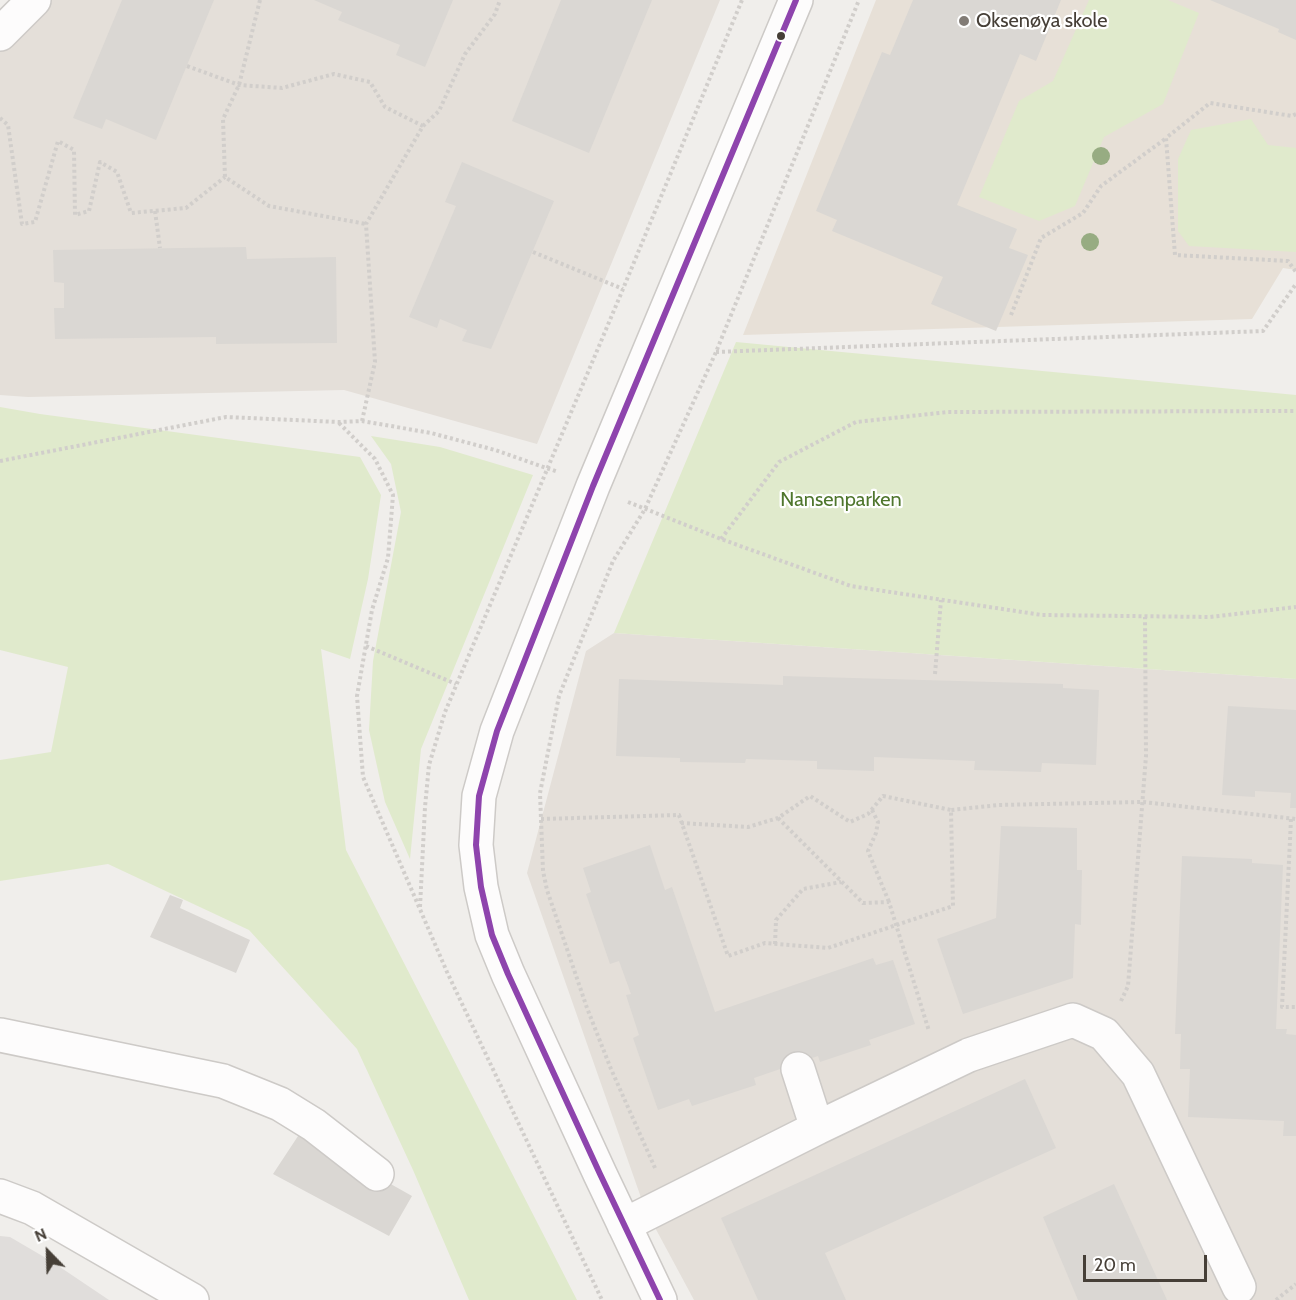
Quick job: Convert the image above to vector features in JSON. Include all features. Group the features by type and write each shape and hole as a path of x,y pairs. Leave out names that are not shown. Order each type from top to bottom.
{"street":[{"path":"0,34 34,0"},
{"path":"660,1300 492,935 476,845 479,796 496,731 593,486 796,0"},
{"path":"624,1225 969,1055 1073,1020 1104,1034 1138,1074 1239,1287"},
{"path":"0,1035 223,1081 280,1104 314,1125 377,1174"},
{"path":"798,1069 817,1128"},
{"path":"0,1196 32,1208 192,1300"}],"path":[{"path":"225,177 223,119 238,85 260,0"},
{"path":"362,421 375,362 366,224 423,126 439,111 465,54 495,14 500,0"},
{"path":"420,907 429,765 445,712 742,0"},
{"path":"672,1201 647,1154 611,1069 587,1008 547,890 543,871 540,793 560,696 613,561 645,509 716,352 859,0"},
{"path":"187,66 238,85 282,88 334,74 370,82 385,107 423,126"},
{"path":"1011,315 1041,238 1083,213 1101,186 1210,103 1292,116 1296,114"},
{"path":"0,118 8,125 22,224 35,222 57,141 75,150 75,215 89,211 100,162 117,172 131,213 186,208 225,177"},
{"path":"1166,138 1175,255 1288,261 1296,272"},
{"path":"225,177 269,206 366,224"},
{"path":"155,211 160,248"},
{"path":"533,252 623,289"},
{"path":"716,352 1263,331 1296,284"},
{"path":"721,539 779,462 856,422 948,411 1296,411"},
{"path":"0,461 226,417 362,421 431,433 495,450 593,486 721,539 851,586 1042,615 1210,618 1296,607"},
{"path":"934,674 941,600"},
{"path":"1104,1034 1128,986 1146,756 1145,616"},
{"path":"366,646 456,684"},
{"path":"681,823 748,827 778,818 810,796 850,822 868,814 884,796 951,810 999,805 1143,802 1293,819 1282,1007 1296,1007"},
{"path":"872,810 878,822 868,851 889,902 940,1069"},
{"path":"541,819 679,815 728,956 765,943 828,948 953,906 951,810"},
{"path":"778,818 863,903 889,902"},
{"path":"775,944 776,920 803,889 842,882"},
{"path":"1275,1300 1296,1284"}],"shaded area":[{"path":"48,0 720,0 537,444 344,390 28,397 0,395 0,52"},
{"path":"876,0 1296,0 1296,270 1283,268 1252,319 743,335"},
{"path":"614,633 1296,679 1296,1300 694,1300 645,1209 527,873 586,651"},
{"path":"0,1236 10,1237 51,1261 109,1300 0,1300"}],"green space":[{"path":"1089,0 1168,0 1199,13 1163,104 1104,137 1075,206 1039,221 979,197 1019,101 1053,81"},
{"path":"1251,119 1268,145 1296,148 1296,252 1189,246 1178,231 1178,159 1191,130"},
{"name":"Nansenparken","path":"736,342 1296,395 1296,679 614,633"},
{"path":"0,407 360,457 381,495 368,579 350,659 321,649 346,850 577,1300 469,1300 413,1170 357,1049 249,930 108,864 0,881 0,760 51,752 68,667 0,650"},
{"path":"371,436 440,447 533,475 421,749 410,859 385,802 369,730 373,661 401,512 391,464"}],"building":[{"path":"122,0 214,0 156,140 106,119 102,129 73,118"},
{"path":"314,0 453,0 425,67 396,55 400,45 338,20 342,12"},
{"path":"561,0 652,0 589,153 512,121"},
{"path":"913,0 1061,0 1036,61 1020,54 957,205 1017,229 1009,248 1028,255 996,331 931,304 943,277 832,231 837,220 816,211 882,52 890,55"},
{"path":"1210,0 1296,0 1296,40 1278,32 1279,29"},
{"path":"462,162 554,201 491,349 462,341 467,330 440,319 437,328 409,317 456,206 445,202"},
{"path":"246,247 247,259 336,257 337,343 216,344 216,337 55,339 54,308 64,308 64,283 54,282 53,250"},
{"path":"783,676 1063,684 1063,688 1099,690 1096,765 1042,763 1041,772 974,770 975,761 874,757 874,771 817,769 817,761 746,759 745,763 680,762 680,758 616,756 619,679 783,685"},
{"path":"1228,706 1296,710 1296,808 1290,808 1291,793 1255,791 1255,797 1222,795"},
{"path":"1001,826 1077,828 1077,870 1082,870 1081,925 1075,924 1073,978 963,1014 937,939 996,918"},
{"path":"650,845 665,890 672,887 715,1012 873,958 876,965 893,960 915,1024 869,1040 871,1045 820,1062 818,1056 754,1078 756,1085 692,1106 689,1099 658,1110 633,1038 639,1035 626,995 631,994 619,961 610,964 586,894 591,892 583,868"},
{"path":"1182,856 1252,859 1252,863 1283,865 1276,1029 1287,1029 1286,1034 1296,1035 1296,1136 1283,1136 1284,1121 1188,1117 1190,1069 1180,1069 1181,1034 1175,1034"},
{"path":"170,895 183,900 180,908 250,940 236,973 150,937"},
{"path":"1025,1079 1056,1148 825,1253 846,1300 758,1300 721,1218"},
{"path":"300,1133 412,1196 389,1236 273,1174"},
{"path":"1114,1184 1167,1300 1078,1300 1043,1217"}],"transit line":[{"path":"660,1300 600,1174 492,935 481,887 476,845 479,796 497,731 593,486 796,0"}],"place":[{"name":"Oksenøya skole","path":"964,21"}]}
